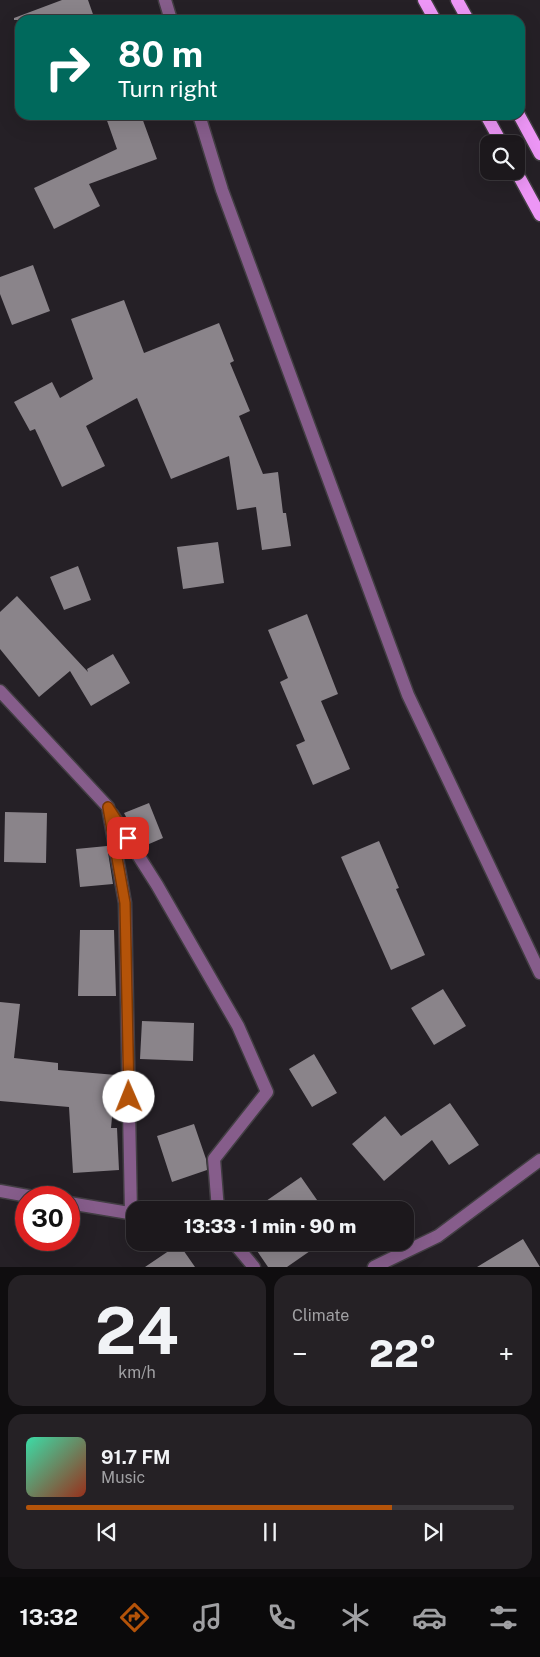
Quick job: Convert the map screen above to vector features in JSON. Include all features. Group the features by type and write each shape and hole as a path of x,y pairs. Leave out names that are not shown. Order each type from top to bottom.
{"main road":[{"path":"424,0 432,15"},
{"path":"457,0 465,15"},
{"path":"489,120 497,135"},
{"path":"522,120 540,154"},
{"path":"521,180 540,215"}],"street":[{"path":"165,0 170,15"},
{"path":"201,120 222,190 408,695 540,973"},
{"path":"0,691 108,807 157,885 238,1026 267,1092 214,1160 217,1201"},
{"path":"108,807 125,903 133,1201"},
{"path":"374,1267 438,1236 540,1160"},
{"path":"0,1191 15,1194"},
{"path":"80,1205 126,1213"},
{"path":"241,1251 254,1267"}],"building":[{"path":"62,0 88,0 93,15 22,15"},
{"path":"107,120 143,120 157,159 89,184 100,206 54,229 34,188 117,149"},
{"path":"33,265 50,311 12,325 0,294 0,277"},
{"path":"124,300 144,353 219,323 234,361 230,363 250,411 239,416 263,474 278,472 283,513 286,513 291,546 262,550 256,507 237,510 229,456 171,479 137,398 86,426 105,466 62,487 35,429 30,431 14,402 52,382 60,398 93,379 71,319"},
{"path":"218,542 224,583 183,589 177,547"},
{"path":"78,566 91,600 64,610 50,577"},
{"path":"17,596 88,672 87,669 113,654 130,683 91,706 70,671 39,697 0,649 0,612"},
{"path":"307,614 338,694 321,701 350,769 313,785 296,745 305,741 280,682 288,678 268,630"},
{"path":"149,803 163,838 142,847 124,813"},
{"path":"5,812 47,813 46,863 4,862"},
{"path":"379,841 399,888 396,889 425,955 391,970 341,857"},
{"path":"107,846 113,884 80,887 76,849"},
{"path":"80,930 114,930 116,996 78,996"},
{"path":"443,989 466,1026 434,1045 411,1008"},
{"path":"0,1002 20,1004 14,1058 58,1063 58,1070 116,1075 111,1128 117,1128 119,1170 73,1173 69,1107 0,1101"},
{"path":"142,1021 194,1023 193,1061 140,1059"},
{"path":"314,1054 337,1093 312,1107 289,1069"},
{"path":"450,1103 479,1145 449,1165 432,1140 384,1181 352,1144 385,1116 401,1136"},
{"path":"194,1124 206,1159 207,1170 172,1182 157,1136"},
{"path":"301,1177 318,1201 266,1201"},
{"path":"523,1239 540,1267 477,1267"},
{"path":"169,1251 184,1251 195,1267 145,1267"},
{"path":"257,1251 310,1251 287,1267 268,1267"}],"route":[{"path":"128,838 108,807 125,903 129,1097"}]}
